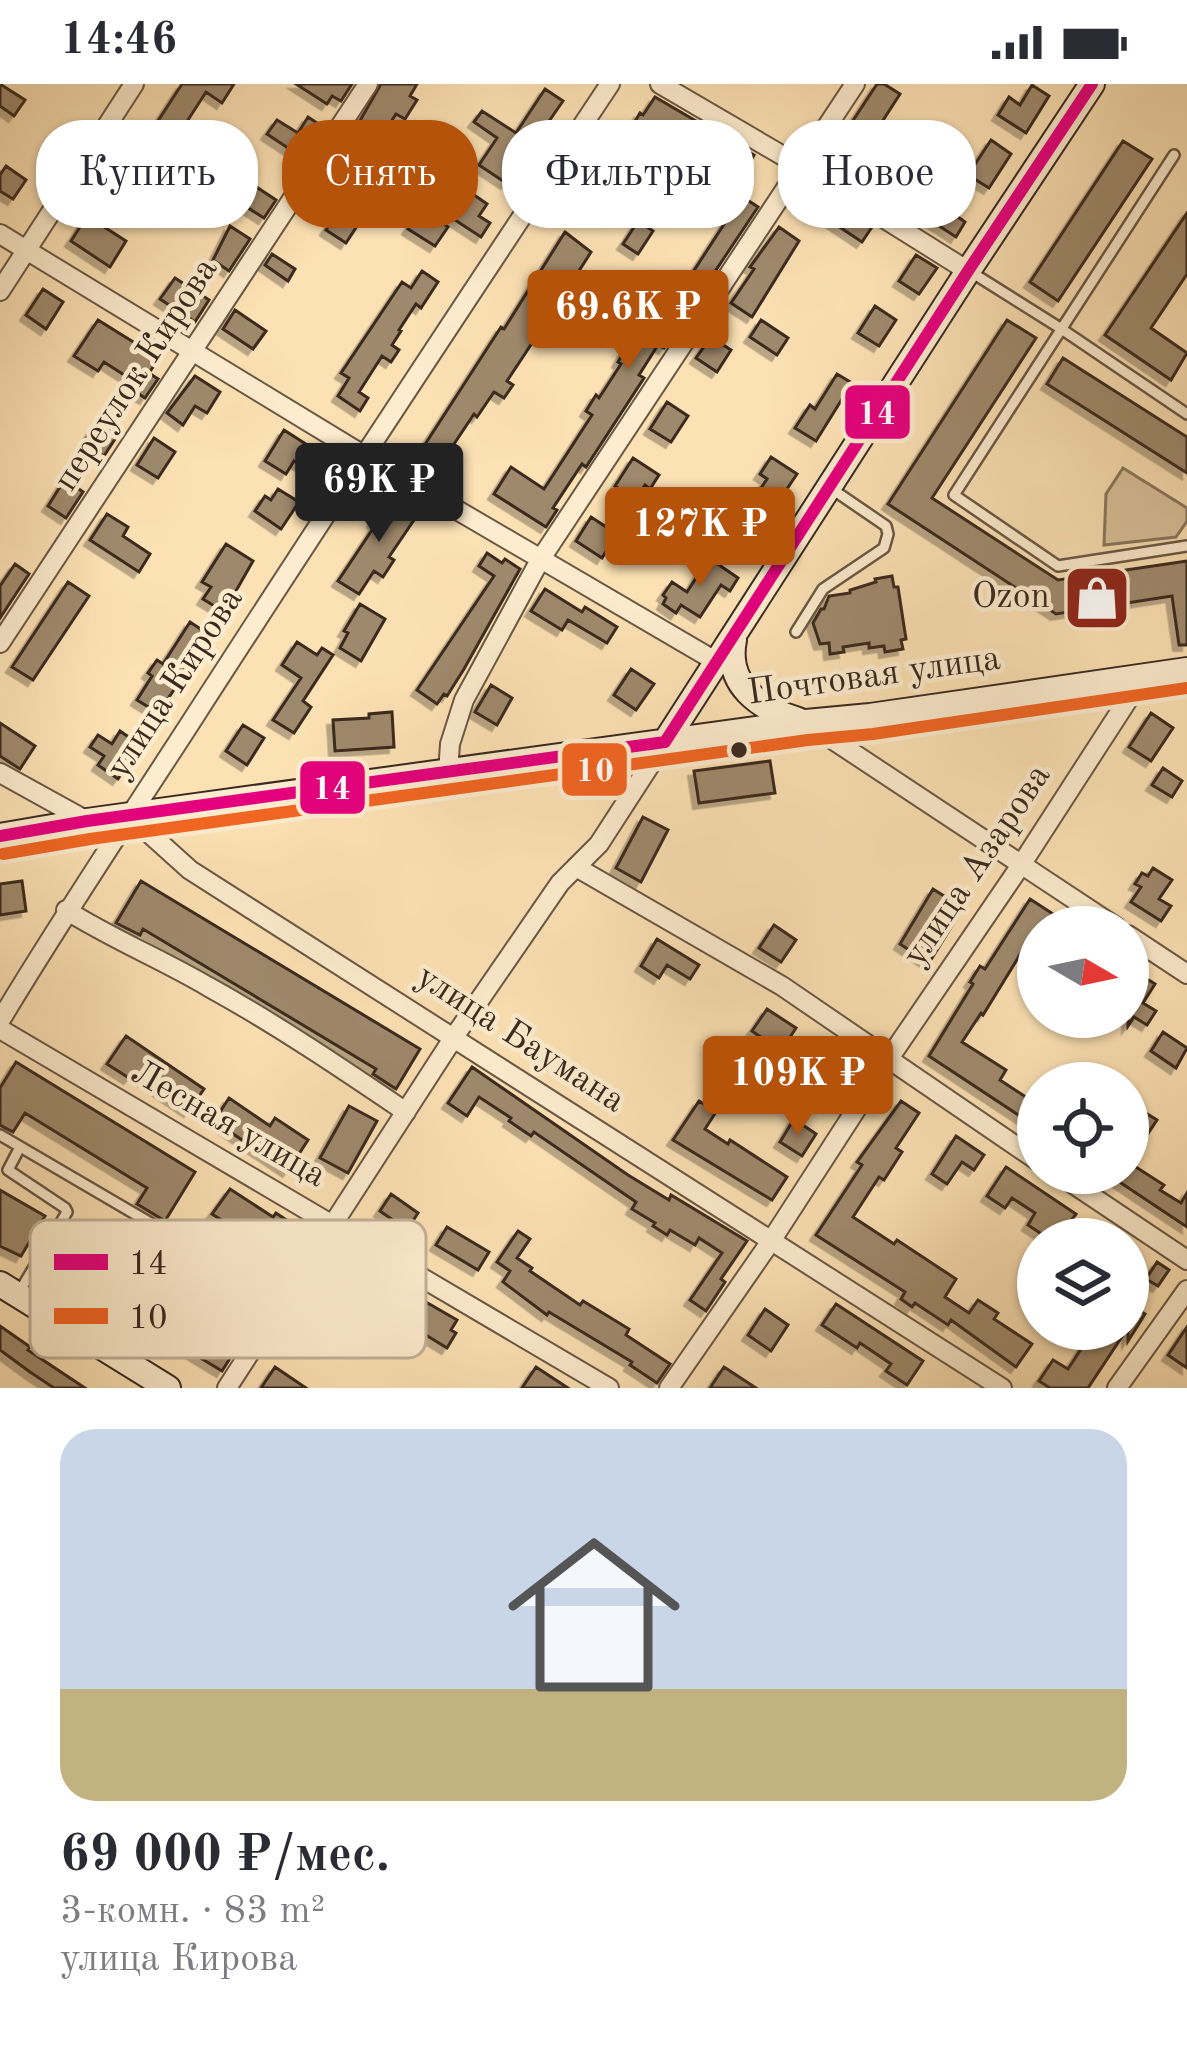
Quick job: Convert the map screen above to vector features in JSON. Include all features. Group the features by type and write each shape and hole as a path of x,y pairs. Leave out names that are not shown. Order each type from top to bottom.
{"main road":[{"path":"664,742 1092,84"},
{"path":"736,632 733,666 744,690 778,713 806,722"},
{"name":"Почтовая улица","path":"0,836 1137,677 1184,677"},
{"path":"120,1358 168,1388"}],"street":[{"path":"0,291 134,84"},
{"name":"переулок Кирова","path":"0,643 368,84"},
{"name":"улица Кирова","path":"0,1025 66,910 610,84"},
{"path":"661,84 778,153"},
{"path":"832,120 855,84"},
{"path":"448,773 450,744 464,700 540,560 778,203"},
{"path":"899,228 968,271"},
{"path":"0,234 717,662"},
{"name":"улица Азарова","path":"669,1388 1021,865 1129,698 1137,677"},
{"path":"806,722 1084,906"},
{"path":"338,1220 454,1037 560,883 613,823 664,742"},
{"path":"0,773 87,821"},
{"name":"улица Баумана","path":"130,816 190,870 1003,1388"},
{"path":"577,867 782,986 1017,1147"},
{"path":"66,910 239,1004 406,1112"},
{"path":"1149,949 1187,974"},
{"name":"Лесная улица","path":"0,1025 324,1220"},
{"path":"1088,1194 1187,1260"},
{"name":"Лесная улица","path":"426,1280 609,1388"},
{"path":"1117,1388 1187,1290"},
{"path":"227,1388 247,1358"}],"lane":[{"path":"1174,155 954,495 1058,566 1187,546"},
{"path":"968,271 1187,414"},
{"path":"796,632 823,589 884,548 888,534 886,526 830,487"},
{"path":"0,1135 145,1220"},
{"path":"20,1147 10,1173 65,1208 61,1220"},
{"path":"9,1289 30,1261"}],"shaded area":[{"path":"1123,468 1187,508 1187,521 1176,537 1104,545 1106,494"}],"building":[{"path":"0,84 25,100 14,116 0,106"},
{"path":"182,84 234,84 222,103 206,92 188,120 159,120"},
{"path":"296,84 352,84 341,101 332,96 327,104"},
{"path":"381,84 417,84 410,96 417,100 405,119 396,114 392,120 360,120"},
{"path":"877,84 900,94 883,120 853,120"},
{"path":"1032,85 1049,96 1026,133 998,115 1009,97 1020,105"},
{"path":"545,89 563,101 550,120 525,120"},
{"path":"655,97 694,120 636,120"},
{"path":"482,111 502,124 502,180 479,165 497,138 478,125 475,120"},
{"path":"277,120 282,123 282,144 267,134"},
{"path":"991,140 1011,154 989,188 976,180 976,163"},
{"path":"1123,141 1152,159 1058,301 1030,282"},
{"path":"6,166 26,180 13,199 0,191 0,175"},
{"path":"258,188 276,200 264,218 258,214"},
{"path":"478,198 487,204 479,216 490,223 481,237 467,228 478,228"},
{"path":"1187,213 1187,274 1151,328 1187,353 1171,380 1105,335"},
{"path":"79,228 106,228 126,241 110,267 71,241"},
{"path":"229,228 250,239 229,271 213,260"},
{"path":"327,228 356,228 346,243"},
{"path":"409,228 447,228 435,246"},
{"path":"633,228 653,231 638,254 623,244"},
{"path":"722,228 744,228 664,348 658,345 639,375 644,378 553,508 557,510 546,527 494,494 511,467 544,489 592,415 586,411 621,364 652,303 667,312"},
{"path":"778,228 799,241 752,317 731,303 754,269 750,267"},
{"path":"841,228 871,228 862,242"},
{"path":"565,232 591,252 570,285 564,281 540,318 546,322 507,381 513,385 504,398 494,392 442,462 422,449"},
{"path":"272,254 295,269 288,281 265,265"},
{"path":"916,255 937,268 919,294 899,281"},
{"path":"422,271 438,282 399,330 392,345 399,350 391,362 382,356 359,392 368,398 360,411 338,396 349,378 341,373 402,282 411,288"},
{"path":"175,278 209,300 195,322 160,299"},
{"path":"43,289 63,302 46,329 26,315"},
{"path":"875,306 896,320 879,346 858,333"},
{"path":"235,310 266,331 253,349 223,329"},
{"path":"98,320 159,358 149,373 158,379 145,398 131,389 135,382 104,362 98,371 74,356"},
{"path":"761,320 788,338 777,355 750,337"},
{"path":"1007,320 1036,338 932,498 1058,580 1187,561 1187,645 1179,645 1172,596 1056,614 888,504"},
{"path":"711,337 731,350 717,372 696,358"},
{"path":"1063,358 1187,437 1187,473 1047,384"},
{"path":"837,374 852,383 816,441 795,428 810,405 815,409"},
{"path":"195,376 220,392 207,413 195,406 183,425 167,413"},
{"path":"667,402 688,416 671,442 650,429"},
{"path":"101,416 121,430 104,456 84,442"},
{"path":"284,430 312,448 301,465 294,461 286,474 265,461"},
{"path":"154,438 175,452 158,478 137,465"},
{"path":"771,457 797,474 746,550 726,536 767,479 760,474"},
{"path":"633,458 659,475 636,500 615,486"},
{"path":"65,479 83,492 66,518 48,506"},
{"path":"278,489 299,502 281,529 255,511 265,496 271,500"},
{"path":"390,496 418,514 389,557 394,560 383,577 374,571 359,594 338,581"},
{"path":"107,514 128,527 123,536 150,554 139,572 90,540"},
{"path":"591,517 617,534 602,558 576,541"},
{"path":"226,544 253,561 224,612 203,599 211,587 202,582"},
{"path":"487,553 520,569 464,669 437,704 417,690 494,576 479,566"},
{"path":"709,558 738,578 730,591 721,585 700,617 681,605 676,613 663,604 672,582 687,592"},
{"path":"15,564 29,574 0,618 0,586"},
{"path":"892,576 906,639 901,640 903,649 885,652 884,646 869,648 869,643 830,654 829,643 820,644 813,623 829,596"},
{"path":"68,582 89,596 33,680 12,667"},
{"path":"545,589 617,627 607,643 568,620 562,630 531,611"},
{"path":"360,604 385,619 361,661 340,648"},
{"path":"190,622 211,636 158,713 137,700 152,676 148,673 157,660 163,664"},
{"path":"297,642 317,655 322,648 333,655 303,701 311,707 294,733 273,720 301,678 282,665"},
{"path":"631,669 654,684 636,710 614,695"},
{"path":"491,685 512,698 497,725 475,712"},
{"path":"392,712 394,747 335,751 333,720"},
{"path":"1151,713 1173,728 1151,761 1129,747"},
{"path":"0,723 35,746 20,769 0,756"},
{"path":"243,725 264,738 247,765 226,751"},
{"path":"120,731 140,745 118,779 98,765 104,756 90,747 98,735 112,744"},
{"path":"770,761 775,793 699,803 694,771"},
{"path":"1163,768 1182,781 1172,797 1152,785"},
{"path":"643,817 668,830 641,882 616,868"},
{"path":"1153,868 1172,880 1159,899 1171,906 1161,921 1149,913 1149,906 1131,902 1141,887 1135,884 1142,873 1148,876"},
{"path":"22,881 26,911 0,915 0,884"},
{"path":"141,881 420,1049 396,1089 373,1074 376,1069 143,929 140,935 116,923"},
{"path":"933,889 963,908 929,963 900,944"},
{"path":"1017,919 1017,960 962,1042 1006,1070 1000,1080 1017,1091 1017,1114 929,1056 980,966 985,969"},
{"path":"774,925 796,940 781,962 759,948"},
{"path":"657,939 699,965 690,979 667,965 659,978 641,966"},
{"path":"767,1009 796,1028 781,1051 752,1031"},
{"path":"1163,1032 1187,1048 1176,1068 1151,1051"},
{"path":"126,1036 204,1089 189,1111 133,1073 129,1078 107,1064"},
{"path":"840,1054 862,1069 847,1091 825,1076"},
{"path":"16,1062 195,1172 163,1220 137,1204 147,1188 25,1113 13,1132 0,1125 0,1088"},
{"path":"472,1067 628,1175 747,1241 706,1311 690,1300 722,1253 699,1238 695,1245 670,1230 667,1235 632,1209 636,1202 479,1097 467,1116 448,1103"},
{"path":"229,1098 270,1126 275,1118 308,1140 288,1171 214,1121"},
{"path":"699,1101 716,1112 705,1129 787,1177 772,1200 673,1140"},
{"path":"901,1101 919,1113 896,1148 902,1152 853,1217 956,1279 945,1297 969,1313 978,1300 998,1313 994,1319 1017,1334 1017,1350 1028,1350 1016,1367 951,1320 948,1325 915,1303 912,1307 901,1299 905,1292 816,1235 862,1165 857,1162"},
{"path":"349,1106 377,1121 348,1173 320,1158"},
{"path":"794,1119 816,1134 802,1156 780,1142"},
{"path":"956,1136 984,1155 974,1170 962,1162 947,1184 932,1174"},
{"path":"1006,1167 1017,1174 1017,1194 1046,1194 1076,1214 1073,1218 1032,1218 1035,1213 1012,1198 1005,1208 987,1196"},
{"path":"1149,1175 1164,1185 1160,1190 1181,1203 1187,1193 1187,1227 1138,1194 1149,1194"},
{"path":"230,1189 273,1217 276,1213 286,1220 222,1220 212,1214"},
{"path":"0,1190 45,1216 30,1220 30,1241 21,1256 0,1246"},
{"path":"391,1194 418,1213 413,1220 393,1220 380,1211"},
{"path":"447,1227 489,1252 478,1270 436,1245"},
{"path":"518,1231 530,1239 517,1258 530,1271 580,1305 583,1301 629,1329 626,1335 670,1364 657,1383 632,1362 547,1315 503,1282 510,1271 497,1262"},
{"path":"1157,1262 1169,1270 1158,1286 1149,1281"},
{"path":"426,1302 457,1320 447,1348 426,1335"},
{"path":"836,1304 923,1361 907,1385 886,1371 891,1364 822,1325"},
{"path":"765,1309 788,1325 771,1351 748,1335"},
{"path":"0,1326 30,1347 30,1358 40,1358 85,1388 54,1388 0,1350"},
{"path":"1187,1327 1187,1368 1168,1355"},
{"path":"1080,1350 1113,1350 1088,1388 1050,1388 1039,1381 1053,1360 1068,1369"},
{"path":"201,1358 230,1358 222,1371"},
{"path":"275,1367 306,1388 261,1388"},
{"path":"536,1367 568,1388 522,1388"},
{"path":"724,1367 756,1388 710,1388"}],"transit line":[{"name":"14","path":"665,742 1092,84"},
{"name":"10","path":"3,854 1187,688"},
{"name":"14","path":"0,836 665,742"}],"place":[{"name":"Ozon","path":"1097,598"}]}
